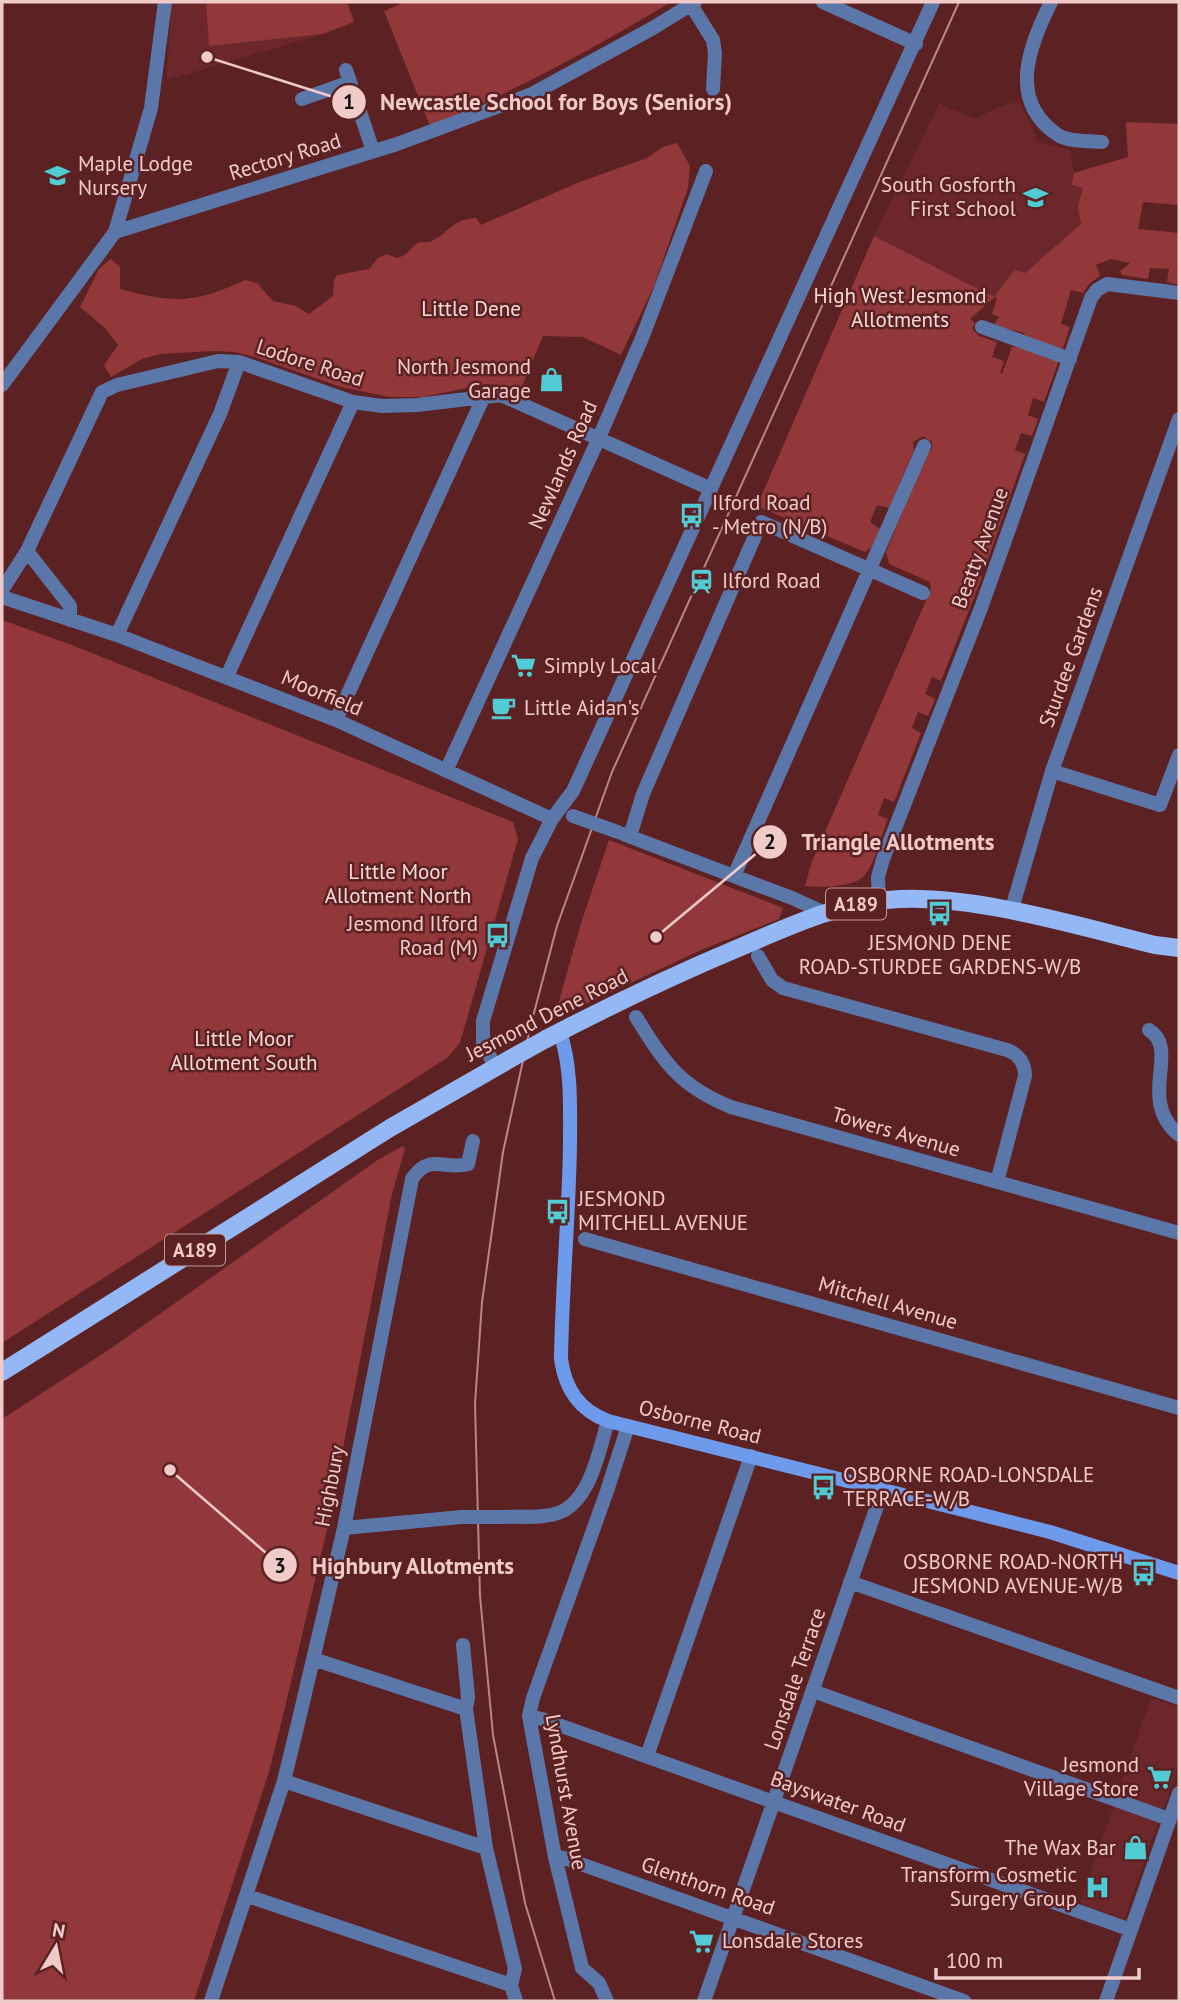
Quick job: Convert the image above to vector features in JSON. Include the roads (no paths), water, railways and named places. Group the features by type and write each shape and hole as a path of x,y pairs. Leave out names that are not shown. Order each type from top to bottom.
{"main road":[{"name":"Jesmond Dene Road","path":"2,1372 390,1128 503,1063 677,975 825,913 879,900 931,900 1011,912 1177,948"},
{"name":"Osborne Road","path":"553,1036 569,1069 570,1104 562,1369 568,1387 580,1404 608,1421 1050,1532 1179,1573"}],"street":[{"path":"2,385 115,232 151,108 165,2"},
{"path":"824,2 916,44"},
{"path":"503,1063 483,1042 483,1021 524,882 539,842 573,791 933,2"},
{"path":"1051,2 1036,32 1027,68 1028,100 1060,137 1102,142"},
{"name":"Rectory Road","path":"115,232 373,151 532,94 693,3 713,40 713,89"},
{"path":"302,99 348,76 373,151"},
{"name":"Newlands Road","path":"446,771 598,440 642,338 706,171"},
{"name":"Beatty Avenue","path":"879,900 878,877 883,859 981,608 1091,298 1107,284 1179,293"},
{"path":"982,327 1070,359"},
{"name":"Lodore Road","path":"2,590 27,551 102,392 117,385 218,361 239,362 354,402 417,405 501,396 711,489"},
{"path":"117,635 220,414 239,362"},
{"path":"336,720 484,396"},
{"path":"227,676 354,402"},
{"name":"Sturdee Gardens","path":"1011,912 1052,771 1179,419"},
{"path":"734,876 924,446"},
{"path":"624,834 761,522 923,593"},
{"path":"27,551 70,606 70,620"},
{"name":"Moorfield","path":"2,597 117,635 227,676 555,815 573,816 624,834 825,913"},
{"path":"1052,771 1160,805 1179,755"},
{"path":"758,956 772,980 783,988 1007,1049 1017,1055 1024,1066 1026,1076 997,1182"},
{"name":"Towers Avenue","path":"636,1017 667,1064 697,1091 715,1101 1179,1233"},
{"path":"1149,1030 1161,1037 1169,1051 1170,1068 1163,1086 1164,1109 1167,1120 1179,1135"},
{"name":"Highbury","path":"211,2001 284,1781 344,1528 412,1179 430,1163 458,1166 468,1164 473,1141"},
{"name":"Mitchell Avenue","path":"585,1239 1179,1408"},
{"path":"344,1528 463,1517 559,1513 578,1500 588,1482 608,1421"},
{"name":"Lyndhurst Avenue","path":"607,2001 599,1983 582,1968 555,1857 529,1716 628,1426"},
{"path":"647,1756 751,1456"},
{"name":"Lonsdale Terrace","path":"704,2001 883,1489"},
{"path":"850,1582 1179,1698"},
{"path":"463,1645 468,1697 466,1709 486,1848 514,1969 511,1985 516,2001"},
{"path":"313,1659 466,1709"},
{"path":"813,1691 1169,1819"},
{"name":"Bayswater Road","path":"529,1716 1131,1930"},
{"path":"284,1781 486,1848"},
{"path":"1106,2001 1179,1793"},
{"name":"Glenthorn Road","path":"555,1857 733,1917 964,2001"},
{"path":"248,1896 511,1985"}],"tram line":[{"path":"555,2001 525,1903 493,1735 480,1596 475,1404 482,1302 503,1152 531,1024 557,926 612,772 959,2"}],"place":[{"name":"Newcastle School for Boys (Seniors)","path":"207,57"},
{"name":"Maple Lodge Nursery","path":"58,176"},
{"name":"South Gosforth First School","path":"1036,197"},
{"name":"North Jesmond Garage","path":"551,379"},
{"name":"Ilford Road - Metro (N/B)","path":"692,515"},
{"name":"Ilford Road","path":"702,581"},
{"name":"Simply Local","path":"524,666"},
{"name":"Little Aidan's","path":"504,708"},
{"name":"JESMOND DENE ROAD-STURDEE GARDENS-W/B","path":"940,914"},
{"name":"Jesmond Ilford Road (M)","path":"498,936"},
{"name":"Triangle Allotments","path":"656,937"},
{"name":"JESMOND MITCHELL AVENUE","path":"558,1211"},
{"name":"Highbury Allotments","path":"170,1470"},
{"name":"OSBORNE ROAD-LONSDALE TERRACE-W/B","path":"823,1487"},
{"name":"OSBORNE ROAD-NORTH JESMOND AVENUE-W/B","path":"1143,1574"},
{"name":"Jesmond Village Store","path":"1159,1777"},
{"name":"The Wax Bar","path":"1136,1848"},
{"name":"Transform Cosmetic Surgery Group","path":"1097,1887"},
{"name":"Lonsdale Stores","path":"702,1941"}],"park label":[{"name":"High West Jesmond Allotments","path":"900,308"},
{"name":"Little Dene","path":"471,309"},
{"name":"Little Moor Allotment North","path":"398,884"},
{"name":"Little Moor Allotment South","path":"244,1051"}]}
